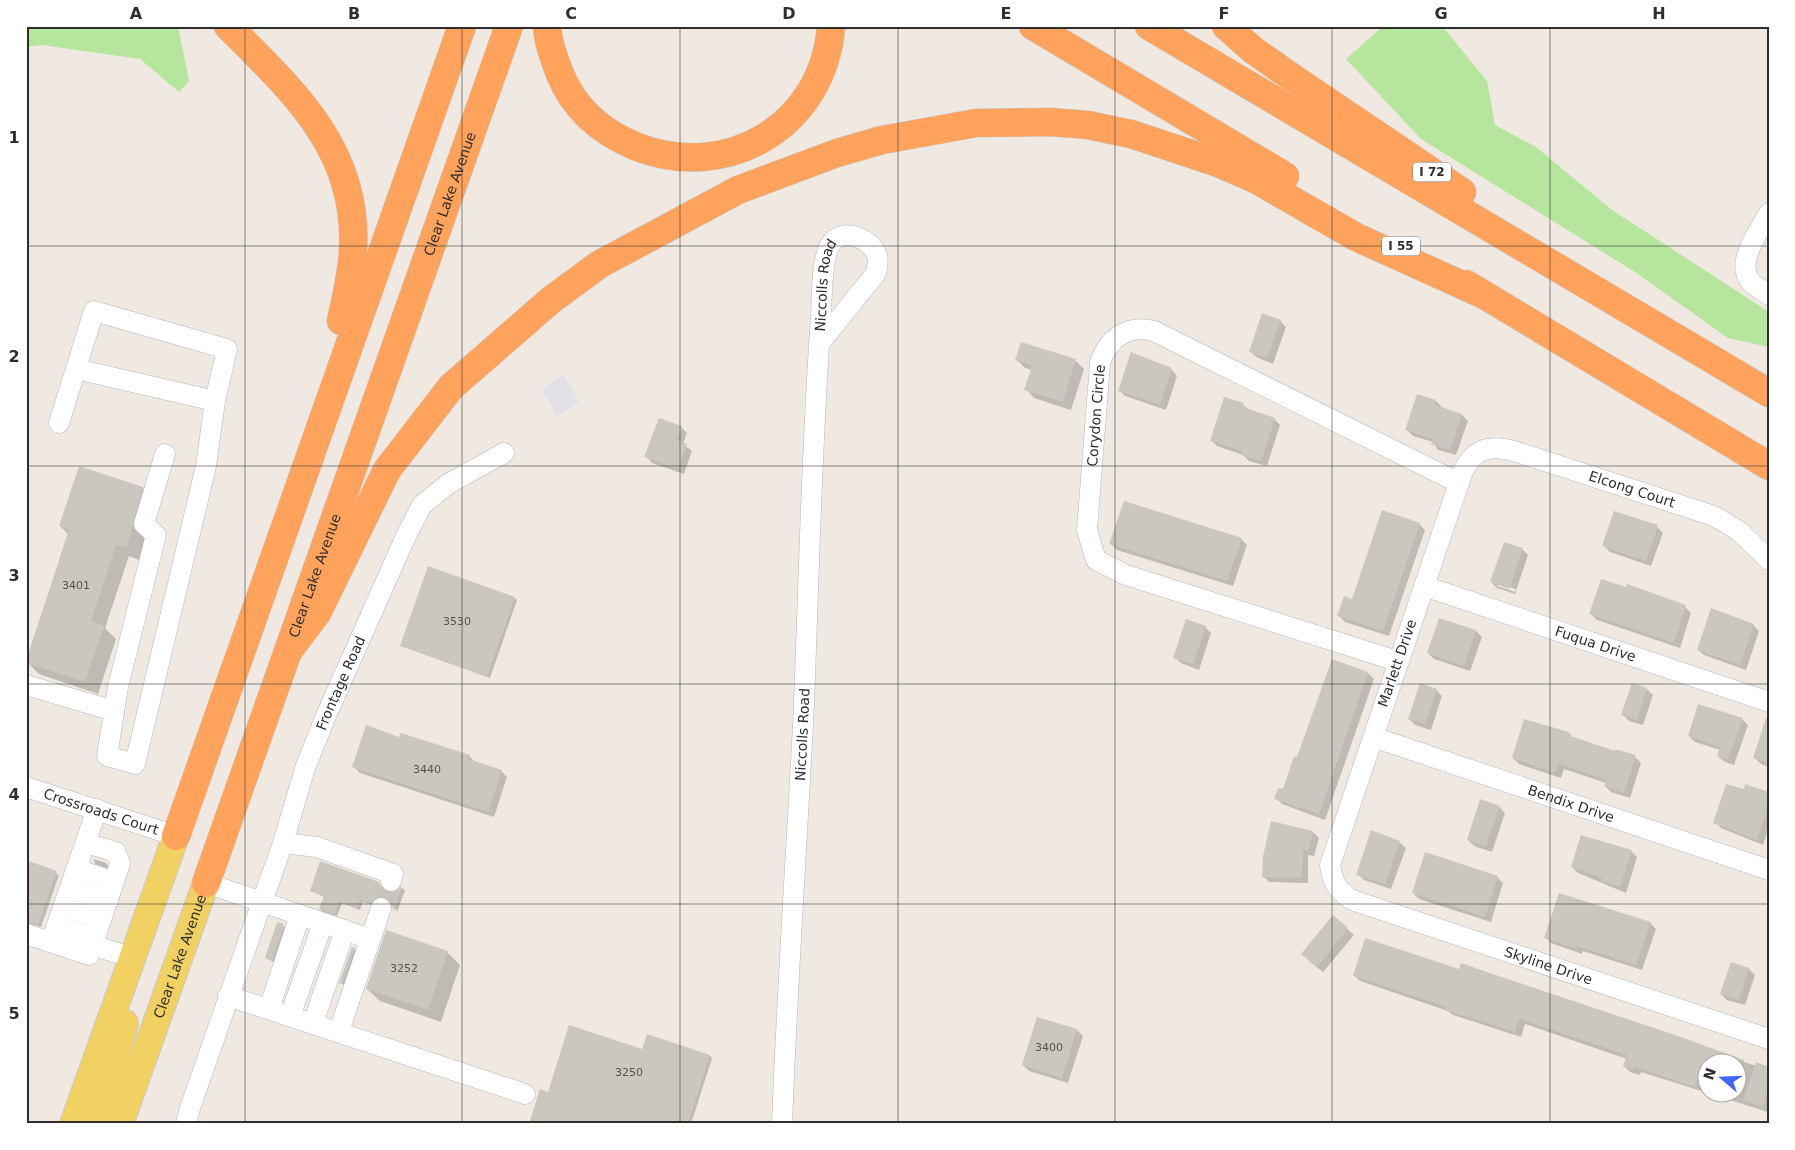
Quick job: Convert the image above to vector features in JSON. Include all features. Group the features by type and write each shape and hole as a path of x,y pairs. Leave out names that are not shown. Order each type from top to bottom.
{"highway":[{"path":"228,26 285,82 320,126 335,151 352,210 353,249 350,281 314,439"},
{"path":"176,836 314,439 462,26"},
{"name":"Clear Lake Avenue","path":"206,883 509,26"},
{"path":"547,26 548,38 566,87 580,108 596,124 619,138 650,152 666,157 688,158 711,157 735,151 762,140 786,122 802,103 820,73 829,49 831,26"},
{"name":"I 55","path":"1033,26 1769,466"},
{"path":"1149,26 1769,393"},
{"name":"I 72","path":"1226,26 1253,50 1290,76 1354,118 1639,316"},
{"path":"289,650 317,613 388,470 451,387 551,300 600,264 738,190 846,150 882,140 976,123 1060,123 1088,125 1131,134 1218,163 1257,180 1356,238 1482,294"}],"main road":[{"path":"73,1124 176,836"},
{"name":"Clear Lake Avenue","path":"120,1124 206,883"},
{"path":"100,1124 127,1014 131,962"}],"street":[{"path":"1769,213 1745,261 1745,272 1750,281 1769,295"},
{"name":"Niccolls Road","path":"782,1124 819,344 826,254 833,241 844,235 856,236 866,242 876,254 878,263 876,274 819,344"},
{"path":"59,423 94,311 227,349 215,400 206,466 135,764 107,756 118,687 156,535 144,524 165,454"},
{"name":"Corydon Circle","path":"1398,661 1126,575 1096,560 1087,530 1100,363 1104,352 1112,340 1129,331 1144,328 1154,331 1459,483"},
{"path":"76,369 215,400"},
{"name":"Elcong Court","path":"1482,450 1496,447 1514,451 1714,516 1739,531 1769,560"},
{"name":"Marlett Drive","path":"1333,882 1330,865 1333,852 1459,483 1466,466 1482,450"},
{"name":"Frontage Road","path":"186,1124 228,996 283,843 305,768 325,718 406,536 422,506 448,484 504,453"},
{"name":"Fuqua Drive","path":"1424,586 1769,702"},
{"path":"26,685 114,711"},
{"name":"Bendix Drive","path":"1372,737 1769,870"},
{"name":"Crossroads Court","path":"26,787 176,836"},
{"path":"54,934 97,810"},
{"path":"26,934 54,934 89,955 120,864 116,852 86,843"},
{"path":"283,843 317,847 393,874 391,881"},
{"path":"73,879 111,892"},
{"name":"Skyline Drive","path":"1333,882 1343,894 1352,900 1769,1039"},
{"path":"206,883 370,938"},
{"path":"64,907 101,920"},
{"path":"339,1031 381,908"},
{"path":"268,1009 300,915"},
{"path":"290,1016 323,923"},
{"path":"313,1023 345,930"},
{"path":"94,942 131,962"},
{"path":"228,996 339,1031 525,1094"}],"shaded area":[{"path":"563,374 579,402 557,416 542,390"}],"green space":[{"path":"26,26 178,26 189,81 179,92 140,59 42,45 26,47"},
{"path":"1383,26 1442,26 1487,81 1495,125 1536,147 1612,210 1769,312 1769,347 1728,338 1635,272 1421,139 1346,59"}],"building":[{"path":"1262,313 1281,320 1267,358 1249,352"},
{"path":"1021,342 1076,359 1063,402 1024,390 1032,366 1015,360"},
{"path":"1131,352 1172,368 1160,405 1118,391"},
{"path":"1417,394 1436,400 1435,405 1462,414 1450,450 1431,444 1433,439 1405,430"},
{"path":"1224,397 1244,403 1243,407 1275,418 1261,461 1241,455 1242,451 1210,441"},
{"path":"659,418 682,426 677,440 687,444 678,469 644,457"},
{"path":"79,466 143,487 127,548 116,545 91,621 104,626 85,682 26,663 69,529 59,526"},
{"path":"1124,501 1242,538 1227,581 1109,544"},
{"path":"1382,510 1420,523 1383,631 1337,616 1344,596 1352,599"},
{"path":"1614,511 1658,525 1646,561 1602,546"},
{"path":"1504,542 1523,548 1509,589 1490,582"},
{"path":"428,566 515,597 487,676 400,646"},
{"path":"1601,579 1626,587 1627,584 1686,605 1674,643 1589,614"},
{"path":"1711,608 1754,624 1740,665 1697,650"},
{"path":"1439,618 1476,630 1464,666 1427,653"},
{"path":"1186,619 1206,626 1193,664 1173,658"},
{"path":"1332,659 1368,672 1319,814 1274,799 1278,788 1283,789 1294,756 1297,757"},
{"path":"1420,683 1437,689 1425,724 1408,719"},
{"path":"1632,683 1647,688 1637,720 1621,715"},
{"path":"1698,704 1743,718 1728,760 1717,756 1720,747 1688,736"},
{"path":"1766,718 1769,719 1769,763 1753,758"},
{"path":"1524,719 1569,732 1568,735 1615,751 1615,749 1636,755 1624,793 1604,786 1606,780 1558,763 1555,773 1512,758"},
{"path":"366,725 399,737 401,733 470,755 468,759 502,770 488,812 352,767"},
{"path":"1726,784 1744,789 1745,784 1769,792 1769,804 1757,840 1713,823"},
{"path":"1480,799 1500,806 1486,846 1467,840"},
{"path":"1271,821 1313,831 1308,851 1303,850 1302,878 1262,877 1263,856"},
{"path":"1371,830 1400,841 1385,884 1356,875"},
{"path":"1581,835 1632,850 1620,887 1601,881 1602,878 1571,867"},
{"path":"1425,852 1498,876 1485,917 1412,893"},
{"path":"26,860 57,871 38,925 26,922"},
{"path":"320,861 379,882 382,889 387,892 394,892 402,886 394,911 390,900 379,896 370,903 360,899 357,908 339,901 334,914 319,909 324,896 310,891"},
{"path":"1559,893 1651,922 1636,965 1577,946 1576,949 1544,938"},
{"path":"1333,915 1348,928 1317,967 1301,954"},
{"path":"277,922 284,924 272,961 265,958"},
{"path":"386,930 448,951 428,1010 366,989"},
{"path":"1365,938 1459,969 1461,963 1722,1052 1698,1052 1698,1079 1695,1087 1635,1067 1634,1070 1623,1066 1627,1055 1519,1019 1515,1032 1445,1010 1446,1007 1353,976"},
{"path":"352,947 355,948 342,984 339,983"},
{"path":"1731,962 1749,968 1739,1000 1720,994"},
{"path":"1037,1017 1077,1029 1062,1078 1022,1065"},
{"path":"569,1025 642,1049 647,1034 710,1055 688,1124 529,1124 540,1089 548,1092"},
{"path":"1756,1062 1769,1067 1769,1087 1763,1107 1746,1102 1748,1102 1748,1086"}],"tunnel":[{"path":"381,908 391,881"}]}
